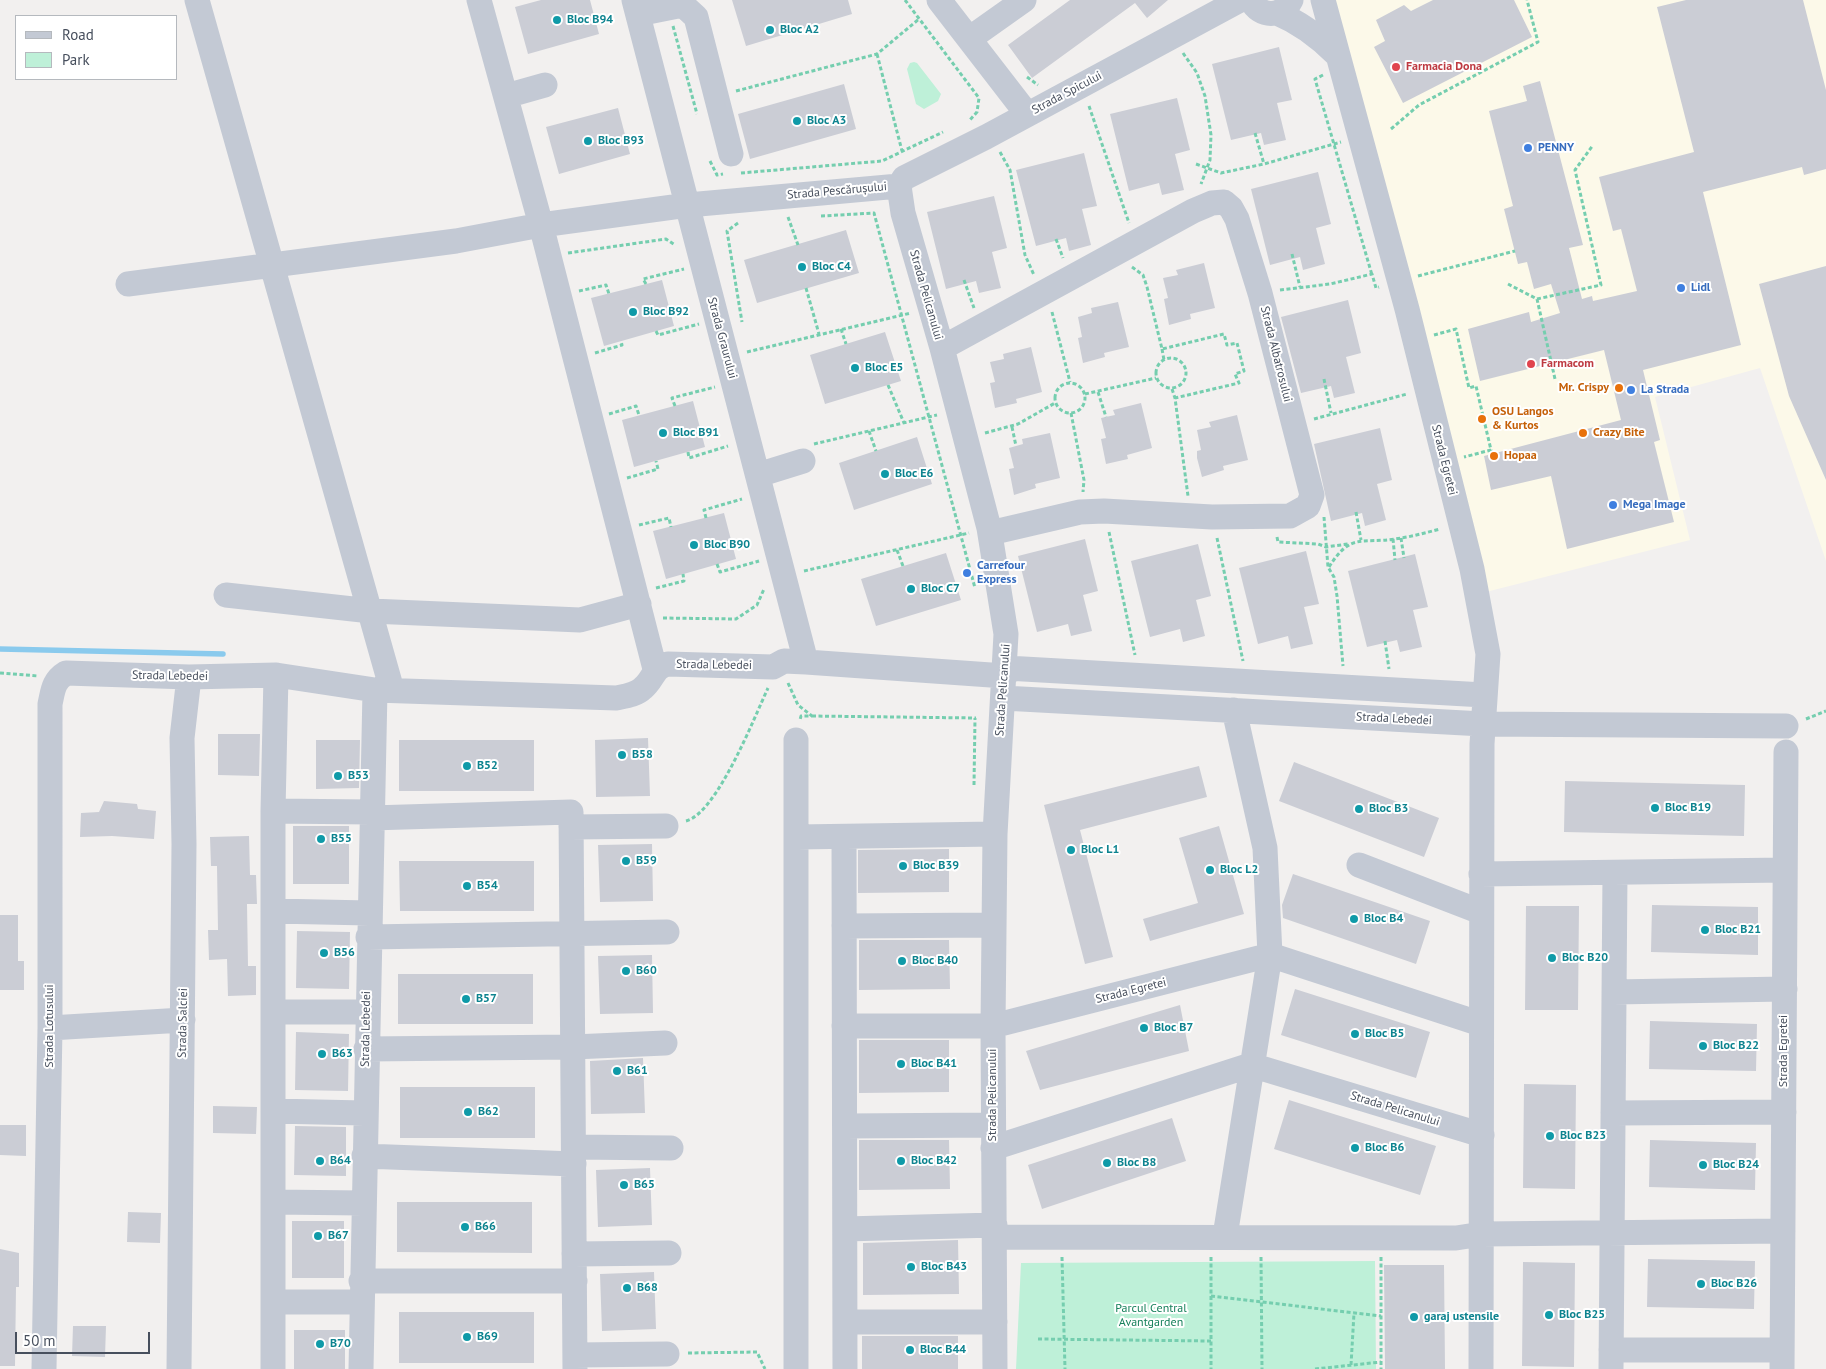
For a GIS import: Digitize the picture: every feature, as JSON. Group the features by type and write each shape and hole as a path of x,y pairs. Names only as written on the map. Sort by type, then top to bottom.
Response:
{"street":[{"path":"197,0 371,611 383,690"},
{"path":"479,0 549,255 655,669"},
{"name":"Strada Spicului","path":"939,0 994,74 1027,114 1171,38 1259,5"},
{"path":"969,39 1024,0"},
{"name":"Strada Egretei","path":"1304,0 1324,9 1332,65"},
{"name":"Strada Graurului","path":"726,165 716,96 696,17 683,5 668,8 636,7 760,485 790,572 806,662"},
{"name":"Strada Egretei","path":"1259,5 1297,22 1314,34 1332,65 1361,136 1400,281 1484,624 1488,654 1483,724 1481,874 1481,1369"},
{"path":"506,96 545,85"},
{"name":"Strada Pescărușului","path":"128,284 456,241 541,225 688,205 898,186 904,178 1027,114"},
{"name":"Strada Pelicanului","path":"898,186 903,213 942,348 989,530 1004,609 1004,690 995,834 993,1026 995,1369"},
{"name":"Strada Albatrosului","path":"942,348 1193,211 1212,203 1224,202 1231,208 1237,219 1260,293 1312,495 1308,506 1296,515 1274,517 1201,516 1092,512 989,530"},
{"path":"760,485 805,453"},
{"path":"226,595 371,611 580,620 639,605"},
{"name":"Strada Lebedei","path":"54,683 66,673 189,677 276,675 383,690 616,698 630,696 642,689 655,669 668,664 774,671 784,662 806,662 1004,690 1234,710 1483,724 1786,726"},
{"path":"273,1369 273,811 276,675"},
{"name":"Strada Lebedei","path":"1004,690 1139,675 1484,695"},
{"name":"Strada Salciei","path":"179,1369 184,1020 182,738 189,677"},
{"name":"Strada Lotusului","path":"44,1369 50,1028 50,704 54,683"},
{"name":"Strada Lebedei","path":"361,1369 364,1113 371,815 383,690"},
{"path":"1225,1236 1270,955 1265,848 1234,710"},
{"path":"796,740 796,1369"},
{"name":"Strada Egretei","path":"1782,1359 1786,752"},
{"path":"273,811 371,815 571,812 575,1362 625,1362 667,1354"},
{"path":"572,827 666,826"},
{"path":"797,837 995,834"},
{"path":"844,837 845,1369"},
{"path":"1359,865 1481,912"},
{"path":"1481,874 1785,870"},
{"path":"1615,873 1611,1360 1782,1359"},
{"path":"273,911 368,925 572,934 667,932"},
{"path":"844,926 994,925"},
{"path":"1270,955 1481,1024"},
{"name":"Strada Egretei","path":"844,1026 993,1026 1270,955"},
{"path":"1614,992 1785,989"},
{"path":"273,1012 366,1012"},
{"path":"50,1028 184,1020"},
{"path":"366,1049 666,1043"},
{"name":"Strada Pelicanului","path":"993,1136 1251,1065 1482,1135"},
{"path":"273,1111 364,1113"},
{"path":"1613,1112 1784,1112"},
{"path":"845,1126 993,1136"},
{"path":"364,1156 574,1156 671,1148"},
{"path":"273,1202 363,1204"},
{"path":"845,1229 995,1231 1061,1237 1261,1236 1456,1238 1482,1234 1783,1231"},
{"path":"574,1254 669,1253"},
{"path":"273,1302 361,1292 575,1281"},
{"path":"845,1322 995,1322"}],"path":[{"path":"1391,129 1419,104 1538,42 1527,0"},
{"path":"668,8 699,121"},
{"path":"716,96 877,54 919,19"},
{"path":"1171,38 1197,73 1205,96 1211,135 1208,169 1193,211"},
{"path":"877,54 902,152"},
{"path":"1332,65 1315,79 1376,288 1515,251"},
{"path":"965,81 1015,69 1039,86 1048,83"},
{"path":"1082,85 1125,248 1143,275 1164,360"},
{"path":"960,124 969,120"},
{"path":"726,165 882,161 952,128"},
{"path":"1255,133 1264,164"},
{"path":"1196,164 1222,173 1264,164 1361,136"},
{"path":"1508,284 1537,299 1601,285 1575,170 1593,145"},
{"path":"817,217 874,213 977,592"},
{"path":"780,219 798,218"},
{"path":"742,324 727,231 737,223 746,222"},
{"path":"549,255 666,239 680,248"},
{"path":"1292,254 1300,287"},
{"path":"646,284 643,280 688,268 685,262"},
{"path":"1260,293 1330,284 1372,274"},
{"path":"964,280 981,327"},
{"path":"559,296 606,285 609,294"},
{"path":"806,288 820,334"},
{"path":"1042,293 1055,318 1070,382"},
{"path":"1537,299 1555,379"},
{"path":"746,352 931,309"},
{"path":"656,331 658,335 702,323 704,332"},
{"path":"841,329 846,344"},
{"path":"1427,337 1456,329 1469,388 1476,386 1491,450 1461,458"},
{"path":"1162,349 1224,334 1227,345 1237,343 1244,371 1235,374 1239,383 1175,398"},
{"path":"575,358 622,344 621,341"},
{"path":"745,343 749,362"},
{"path":"1168,358 1178,359 1185,367 1186,377 1184,382 1172,389 1162,386 1156,378 1157,367 1164,360 1168,358"},
{"path":"1084,394 1156,378"},
{"path":"1324,379 1332,413"},
{"path":"675,406 672,398 734,382"},
{"path":"1070,382 1080,386 1084,394 1083,404 1076,412 1062,411 1055,403 1057,389 1061,385 1070,382"},
{"path":"888,385 904,423"},
{"path":"1172,389 1201,516 1228,578 1247,682"},
{"path":"1294,425 1332,413 1426,390"},
{"path":"1098,392 1106,417"},
{"path":"805,453 869,431 929,417 961,421 977,434 1012,427 1055,403"},
{"path":"591,420 636,406 639,415"},
{"path":"1071,413 1092,512 1139,675"},
{"path":"1012,427 1016,446"},
{"path":"869,431 876,451"},
{"path":"688,452 689,458 749,441"},
{"path":"608,484 658,469 656,461"},
{"path":"706,518 704,510 760,485"},
{"path":"1324,512 1328,567 1334,577 1338,596 1344,687"},
{"path":"1356,512 1361,540"},
{"path":"1274,517 1278,542 1318,544 1326,547 1349,544 1361,540 1393,540 1461,525"},
{"path":"619,529 669,518 671,527"},
{"path":"717,564 720,572 790,572 897,550 961,534 989,530"},
{"path":"1401,538 1404,558"},
{"path":"1393,540 1395,560"},
{"path":"1328,567 1335,557 1349,544"},
{"path":"897,550 902,566"},
{"path":"639,605 736,619 758,604 790,572"},
{"path":"639,605 684,580 683,574"},
{"path":"1386,641 1391,690"},
{"path":"666,826 690,820 699,814 730,771 774,671 787,680 798,705 812,716"},
{"path":"0,673 36,675 54,683"},
{"path":"796,740 801,716 1004,690"},
{"path":"1261,1236 1262,1369"},
{"path":"1061,1237 1065,1369"},
{"path":"1381,1237 1381,1369"},
{"path":"1211,1296 1381,1316"},
{"path":"1351,1365 1354,1313"},
{"path":"1038,1339 1211,1341"},
{"path":"667,1354 757,1352 765,1369"},
{"path":"1315,1369 1381,1362"}],"shaded area":[{"path":"1321,0 1826,0 1826,561 1760,368 1655,397 1690,540 1482,593"}],"green space":[{"path":"910,63 917,63 941,94 938,101 924,109 916,104 907,69"},
{"name":"Parcul Central Avantgarden","path":"1375,1261 1376,1369 1016,1369 1021,1263"}],"building":[{"name":"Bloc B94","path":"541,0 590,0 599,34 528,54 515,7"},
{"name":"Bloc A2","path":"732,0 848,0 852,14 746,46"},
{"path":"1070,0 1168,0 1147,18 1135,3 1032,78 1008,45"},
{"path":"1433,0 1514,0 1532,37 1403,103 1374,47 1385,41 1376,20 1404,5 1411,11"},
{"path":"1686,0 1803,0 1826,90 1826,169 1804,175 1802,167 1703,192 1741,345 1643,370 1660,440 1654,442 1674,522 1567,549 1551,476 1491,490 1484,456 1621,420 1604,350 1480,381 1468,329 1529,312 1531,322 1560,313 1551,284 1534,289 1527,262 1518,264 1504,209 1513,206 1489,111 1527,101 1523,86 1540,81 1583,245 1569,248 1582,299 1592,296 1593,301 1637,291 1621,229 1613,231 1599,177 1694,152 1657,7"},
{"path":"1279,47 1292,100 1277,103 1286,140 1264,145 1261,133 1231,140 1212,64"},
{"name":"Bloc A3","path":"844,84 856,129 750,159 738,114"},
{"path":"1177,98 1190,150 1175,154 1184,190 1162,195 1159,183 1129,191 1110,114"},
{"name":"Bloc B93","path":"618,108 630,154 559,174 546,127"},
{"path":"1084,153 1097,206 1082,209 1091,245 1069,251 1066,238 1036,246 1016,170"},
{"path":"1318,172 1331,224 1316,228 1325,264 1303,270 1300,257 1270,265 1251,189"},
{"path":"994,196 1007,248 992,252 1001,288 979,293 976,281 946,289 927,212"},
{"name":"Bloc C4","path":"846,230 859,273 757,303 744,260"},
{"path":"1204,263 1215,308 1190,314 1191,319 1169,325 1164,299 1168,298 1163,278 1178,275 1176,270"},
{"path":"1826,266 1826,480 1789,396 1759,284"},
{"name":"Bloc B92","path":"662,280 674,326 604,346 591,298"},
{"path":"1348,300 1361,353 1346,357 1355,393 1334,398 1331,386 1301,393 1281,317"},
{"path":"1118,302 1129,347 1104,353 1105,357 1083,363 1078,338 1082,337 1078,317 1092,313 1091,308"},
{"name":"Bloc E5","path":"885,332 901,381 825,404 810,355"},
{"path":"1031,347 1042,392 1016,399 1017,403 995,408 990,383 995,382 990,362 1004,359 1003,354"},
{"name":"Bloc B91","path":"693,401 705,447 634,467 622,420"},
{"path":"1141,403 1152,448 1127,455 1128,459 1106,464 1101,439 1106,438 1101,418 1115,415 1113,410"},
{"path":"1237,415 1248,460 1223,466 1224,470 1202,477 1197,458 1197,451 1201,450 1197,430 1211,427 1209,422"},
{"path":"1380,428 1392,480 1377,484 1386,520 1365,526 1362,513 1331,521 1314,444"},
{"path":"1050,433 1060,478 1035,484 1036,488 1014,495 1009,469 1014,468 1009,448 1023,444 1022,439"},
{"name":"Bloc E6","path":"917,437 932,484 854,510 839,463"},
{"name":"Bloc B90","path":"724,513 736,559 666,579 653,531"},
{"path":"1085,539 1098,591 1083,595 1092,631 1071,636 1068,624 1037,632 1018,556"},
{"path":"1198,544 1211,596 1196,600 1205,636 1183,642 1180,629 1150,637 1131,561"},
{"path":"1306,551 1319,604 1304,607 1313,644 1291,649 1288,636 1258,644 1239,568"},
{"name":"Bloc C7","path":"946,553 961,600 876,626 861,579"},
{"path":"1415,554 1428,607 1413,610 1422,647 1400,652 1397,640 1367,647 1348,571"},
{"path":"218,734 260,734 259,776 218,775"},
{"name":"B58","path":"648,738 650,796 596,797 595,740"},
{"name":"B53","path":"316,740 360,740 359,788 316,789"},
{"name":"B52","path":"399,740 534,740 534,791 399,791"},
{"name":"Bloc B3","path":"1294,762 1439,818 1424,857 1279,801"},
{"name":"Bloc L1","path":"1199,766 1207,797 1080,830 1113,957 1085,964 1044,805"},
{"name":"Bloc B19","path":"1565,781 1745,785 1744,836 1564,832"},
{"path":"104,801 137,804 138,809 156,811 154,839 112,836 80,837 81,813 99,812"},
{"name":"B55","path":"293,826 349,826 349,884 293,884"},
{"name":"Bloc L2","path":"1219,826 1244,914 1150,941 1143,919 1198,903 1179,838"},
{"path":"249,836 250,875 256,875 257,904 247,904 248,966 256,966 256,995 228,996 227,959 209,960 208,930 218,930 217,866 211,866 210,837"},
{"name":"B59","path":"652,844 653,901 600,902 598,845"},
{"name":"Bloc B39","path":"949,849 949,892 858,893 858,850"},
{"name":"B54","path":"399,861 534,861 534,911 400,911"},
{"name":"Bloc B4","path":"1293,874 1430,921 1416,964 1283,918 1282,905"},
{"name":"Bloc B21","path":"1652,905 1758,907 1758,955 1651,952"},
{"name":"Bloc B20","path":"1526,906 1579,906 1578,1010 1525,1010"},
{"path":"0,915 18,915 18,961 24,961 24,990 0,990"},
{"name":"B56","path":"297,931 350,932 349,989 296,988"},
{"name":"Bloc B40","path":"859,940 949,940 950,989 859,990"},
{"name":"B60","path":"652,955 653,1013 600,1014 598,956"},
{"name":"B57","path":"398,974 533,974 533,1024 398,1024"},
{"name":"Bloc B5","path":"1295,989 1430,1032 1416,1078 1281,1035"},
{"name":"Bloc B7","path":"1180,1005 1189,1051 1040,1090 1026,1051"},
{"name":"Bloc B22","path":"1650,1021 1757,1024 1756,1071 1649,1069"},
{"name":"B63","path":"296,1032 349,1034 348,1091 295,1090"},
{"name":"Bloc B41","path":"859,1040 949,1040 949,1092 859,1093"},
{"name":"B61","path":"643,1058 645,1113 591,1114 590,1061"},
{"name":"Bloc B23","path":"1524,1084 1576,1085 1575,1189 1523,1188"},
{"name":"B62","path":"400,1087 535,1087 535,1138 400,1138"},
{"name":"Bloc B6","path":"1289,1100 1436,1146 1420,1195 1274,1149"},
{"path":"213,1106 257,1107 256,1134 213,1133"},
{"name":"Bloc B8","path":"1172,1118 1186,1161 1042,1209 1028,1165"},
{"path":"0,1125 26,1125 26,1156 0,1155"},
{"name":"B64","path":"295,1126 346,1127 346,1176 294,1175"},
{"name":"Bloc B42","path":"859,1140 949,1140 950,1189 859,1190"},
{"name":"Bloc B24","path":"1650,1140 1756,1143 1755,1190 1649,1187"},
{"name":"B65","path":"650,1168 652,1225 598,1227 596,1170"},
{"name":"B66","path":"397,1202 532,1202 532,1253 397,1252"},
{"path":"128,1212 161,1213 160,1243 127,1242"},
{"name":"B67","path":"292,1221 344,1221 344,1278 292,1278"},
{"name":"Bloc B43","path":"958,1240 959,1294 863,1295 863,1243"},
{"path":"0,1249 19,1253 19,1287 16,1287 15,1366 0,1366"},
{"name":"Bloc B26","path":"1648,1259 1755,1261 1754,1309 1647,1307"},
{"name":"Bloc B25","path":"1523,1262 1575,1263 1574,1367 1522,1366"},
{"name":"garaj ustensile","path":"1384,1265 1444,1265 1445,1369 1385,1369"},
{"name":"B68","path":"654,1272 656,1329 602,1331 600,1274"},
{"name":"B69","path":"399,1312 534,1312 534,1363 399,1363"},
{"path":"73,1326 106,1326 105,1357 72,1356"},
{"name":"B70","path":"294,1330 345,1330 345,1369 294,1369"},
{"name":"Bloc B44","path":"862,1336 958,1336 958,1369 862,1369"}],"waterway":[{"path":"0,649 223,654"}],"place":[{"name":"Bloc B94","path":"557,20"},
{"name":"Bloc A2","path":"770,30"},
{"name":"Farmacia Dona","path":"1396,67"},
{"name":"Bloc A3","path":"797,121"},
{"name":"Bloc B93","path":"588,141"},
{"name":"PENNY","path":"1528,148"},
{"name":"Bloc C4","path":"802,267"},
{"name":"Lidl","path":"1681,288"},
{"name":"Bloc B92","path":"633,312"},
{"name":"Farmacom","path":"1531,364"},
{"name":"Bloc E5","path":"855,368"},
{"name":"Mr. Crispy","path":"1619,388"},
{"name":"La Strada","path":"1631,390"},
{"name":"OSU Langos & Kurtos","path":"1482,419"},
{"name":"Bloc B91","path":"663,433"},
{"name":"Crazy Bite","path":"1583,433"},
{"name":"Hopaa","path":"1494,456"},
{"name":"Bloc E6","path":"885,474"},
{"name":"Mega Image","path":"1613,505"},
{"name":"Bloc B90","path":"694,545"},
{"name":"Carrefour Express","path":"967,573"},
{"name":"Bloc C7","path":"911,589"},
{"name":"B58","path":"622,755"},
{"name":"B52","path":"467,766"},
{"name":"B53","path":"338,776"},
{"name":"Bloc B19","path":"1655,808"},
{"name":"Bloc B3","path":"1359,809"},
{"name":"B55","path":"321,839"},
{"name":"Bloc L1","path":"1071,850"},
{"name":"B59","path":"626,861"},
{"name":"Bloc B39","path":"903,866"},
{"name":"Bloc L2","path":"1210,870"},
{"name":"B54","path":"467,886"},
{"name":"Bloc B4","path":"1354,919"},
{"name":"Bloc B21","path":"1705,930"},
{"name":"B56","path":"324,953"},
{"name":"Bloc B20","path":"1552,958"},
{"name":"Bloc B40","path":"902,961"},
{"name":"B60","path":"626,971"},
{"name":"B57","path":"466,999"},
{"name":"Bloc B7","path":"1144,1028"},
{"name":"Bloc B5","path":"1355,1034"},
{"name":"Bloc B22","path":"1703,1046"},
{"name":"B63","path":"322,1054"},
{"name":"Bloc B41","path":"901,1064"},
{"name":"B61","path":"617,1071"},
{"name":"B62","path":"468,1112"},
{"name":"Bloc B23","path":"1550,1136"},
{"name":"Bloc B6","path":"1355,1148"},
{"name":"B64","path":"320,1161"},
{"name":"Bloc B42","path":"901,1161"},
{"name":"Bloc B8","path":"1107,1163"},
{"name":"Bloc B24","path":"1703,1165"},
{"name":"B65","path":"624,1185"},
{"name":"B66","path":"465,1227"},
{"name":"B67","path":"318,1236"},
{"name":"Bloc B43","path":"911,1267"},
{"name":"Bloc B26","path":"1701,1284"},
{"name":"B68","path":"627,1288"},
{"name":"Bloc B25","path":"1549,1315"},
{"name":"garaj ustensile","path":"1414,1317"},
{"name":"B69","path":"467,1337"},
{"name":"B70","path":"320,1344"},
{"name":"Bloc B44","path":"910,1350"}]}
